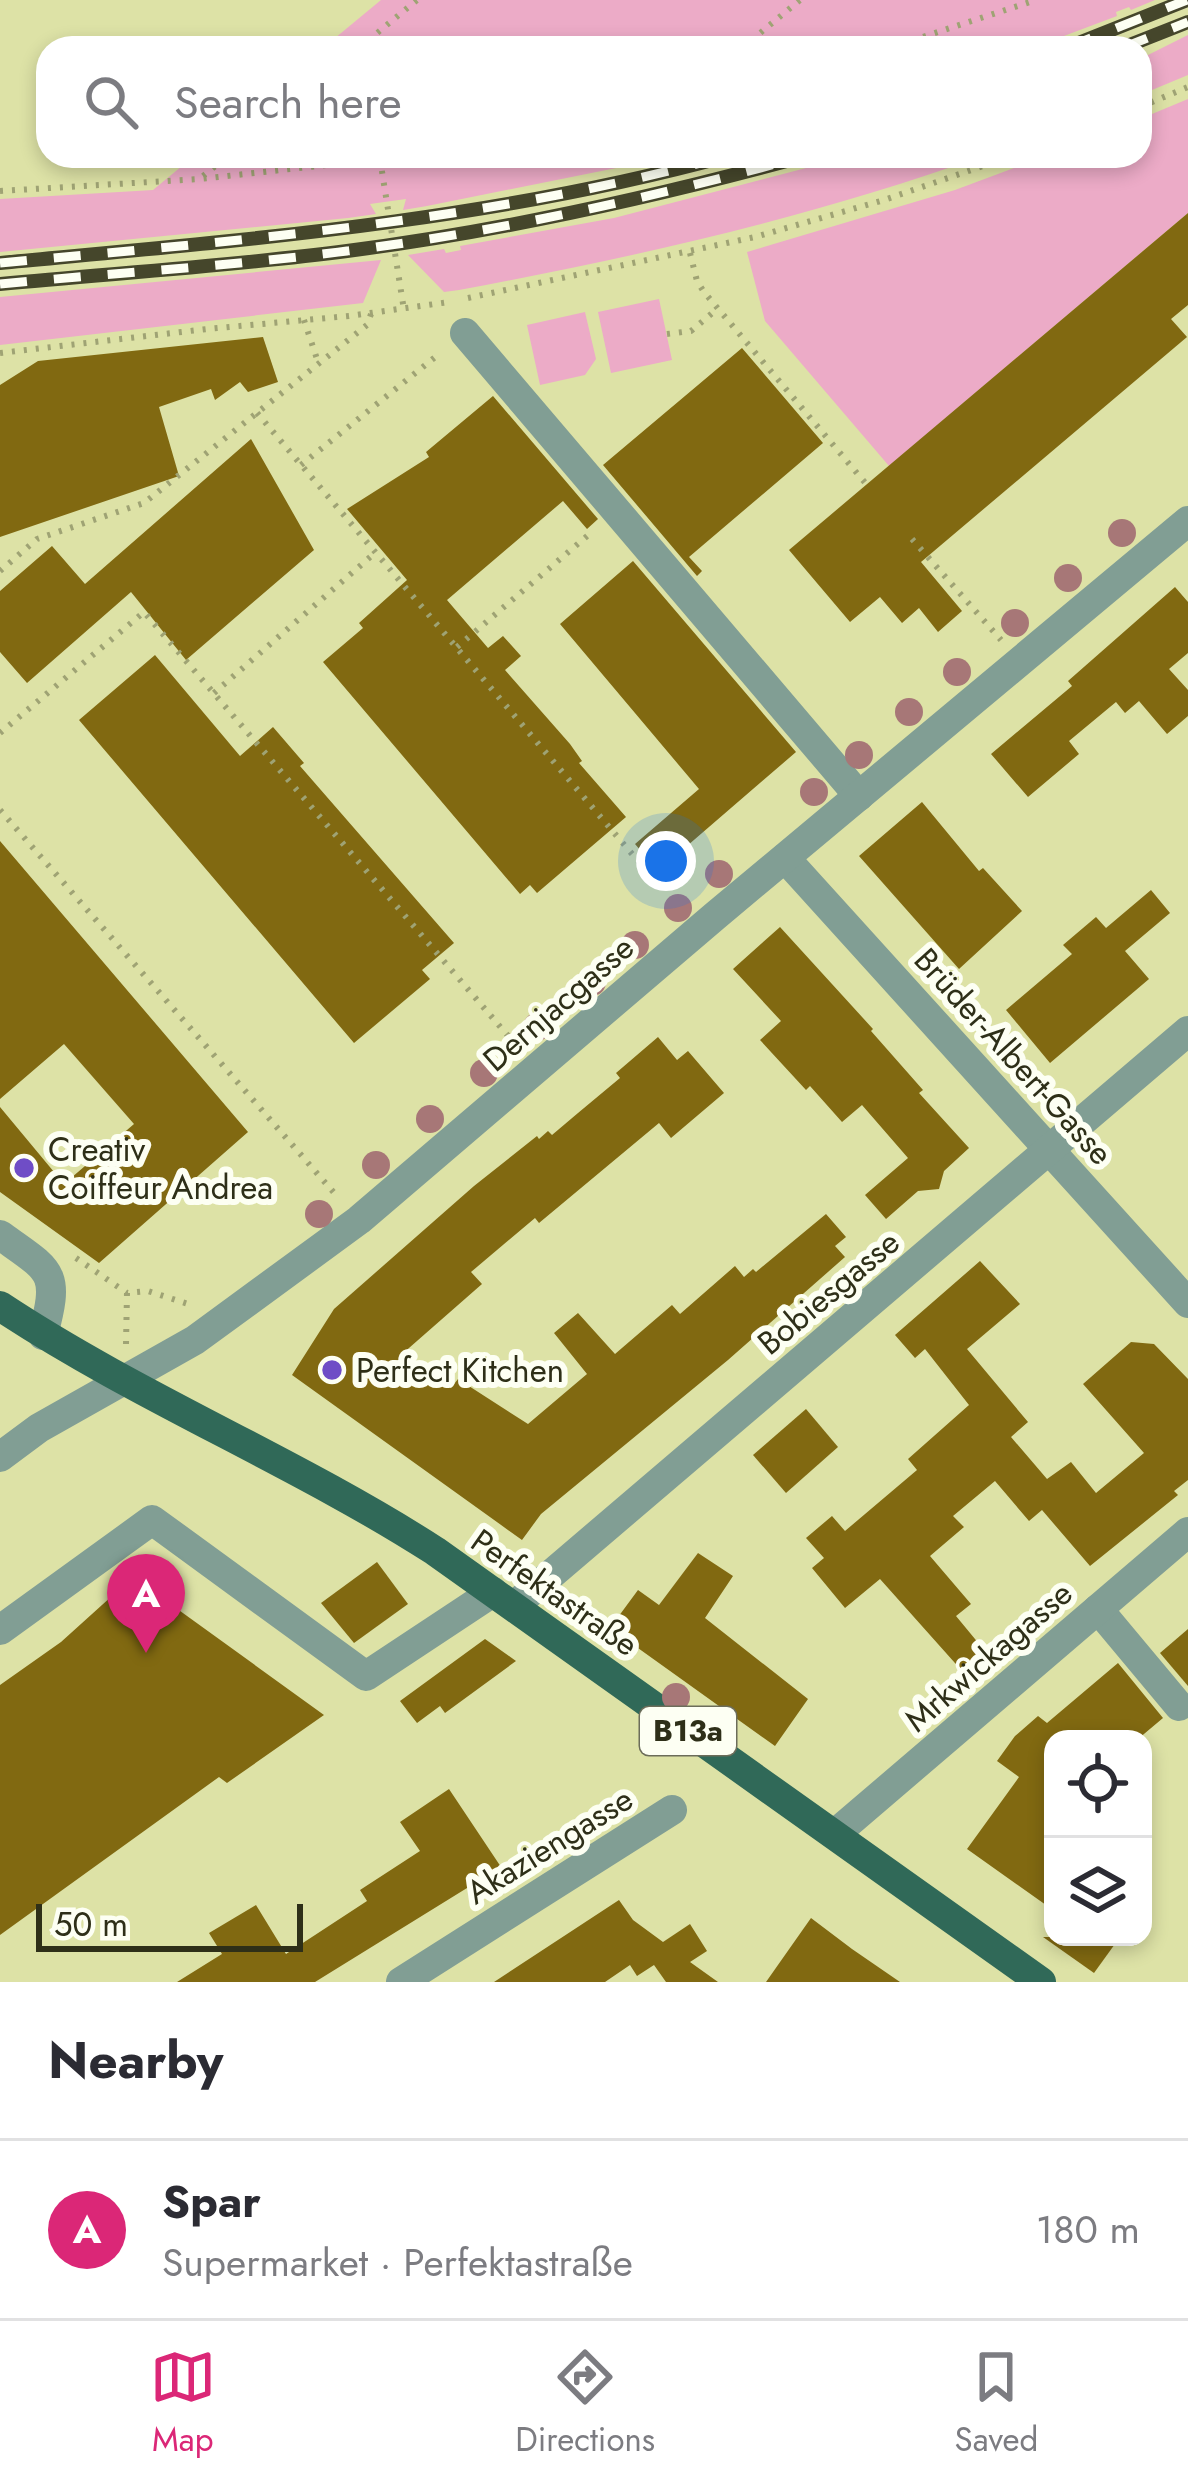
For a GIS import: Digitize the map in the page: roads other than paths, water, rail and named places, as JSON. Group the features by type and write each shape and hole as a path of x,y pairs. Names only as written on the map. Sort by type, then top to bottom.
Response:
{"main road":[{"name":"Perfektastraße","path":"0,1306 125,1381 365,1508 503,1599 1041,1982"}],"street":[{"path":"465,333 859,796"},
{"name":"Dernjacgasse","path":"0,1457 39,1428 219,1323 358,1220 1188,521"},
{"name":"Brüder-Albert-Gasse","path":"785,858 1188,1304"},
{"name":"Bobiesgasse","path":"0,1630 152,1520 366,1676 503,1599 1050,1151 1188,1031"},
{"path":"0,1235 33,1258 52,1281 55,1292 43,1335"},
{"name":"Mrkwickagasse","path":"835,1834 1188,1532"},
{"path":"1098,1609 1179,1706"},
{"name":"Akaziengasse","path":"401,1982 672,1810"}],"railway":[{"path":"1096,36 1187,0"},
{"path":"1152,36 1188,22"},
{"path":"0,263 366,225 547,197 678,168"},
{"path":"0,284 405,243 578,211 758,168"}],"place":[{"name":"Creativ Coiffeur Andrea","path":"24,1168"},
{"name":"Perfect Kitchen","path":"332,1370"},
{"name":"Spar","path":"146,1653"}]}
